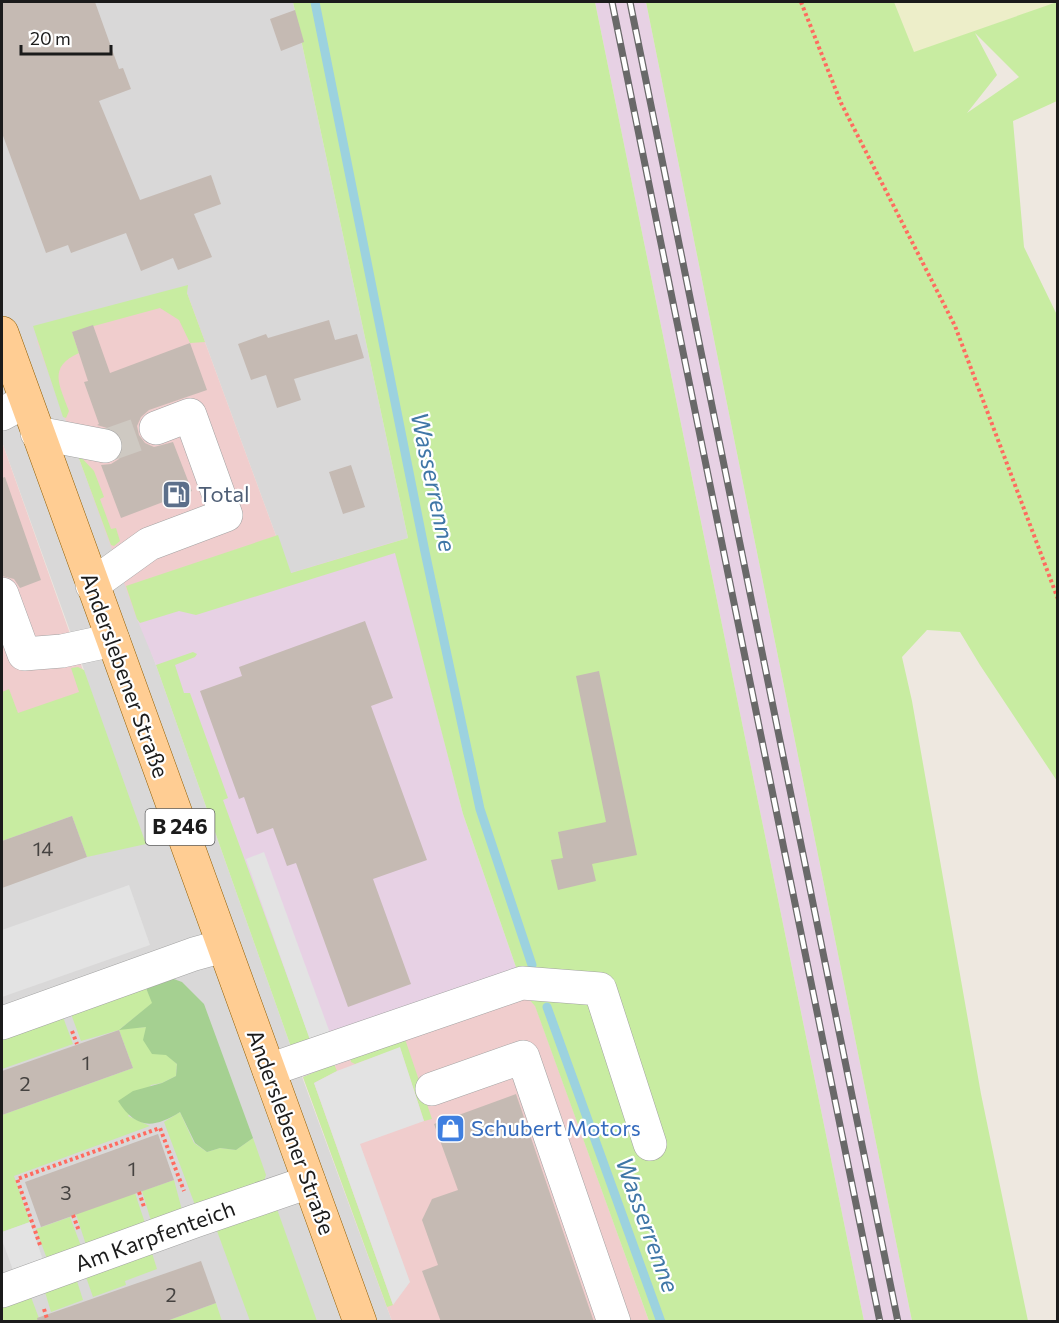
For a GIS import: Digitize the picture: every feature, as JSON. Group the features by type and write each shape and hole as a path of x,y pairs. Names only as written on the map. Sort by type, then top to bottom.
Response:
{"main road":[{"name":"Anderslebener Straße","path":"5,352 14,407 37,433 360,1322"}],"street":[{"path":"92,585 149,544 226,515 190,415 156,428"},
{"path":"37,433 105,446"},
{"path":"2,594 13,657 62,651 113,640"},
{"path":"2,1023 194,954 223,946"},
{"path":"269,1070 522,983 600,989 650,1144"},
{"path":"432,1089 523,1058 614,1322"},
{"name":"Am Karpfenteich","path":"2,1291 309,1182"}],"path":[{"path":"801,2 841,103 955,326 1058,599"},
{"path":"50,1274 17,1179 160,1128 195,1221"}],"shaded area":[{"path":"2,2 293,2 408,538 290,574 187,293 77,453 156,665 291,1047 392,1321 2,1321 2,827 84,670 2,442"},
{"path":"595,2 646,2 912,1321 864,1321"},
{"name":"Total","path":"187,293 290,574 137,619 37,341"},
{"path":"2,442 123,783 2,827"},
{"path":"393,542 463,814 526,996 303,1077 156,665 137,619"},
{"path":"264,852 330,1033 310,1040 246,859"},
{"path":"129,885 150,945 2,997 2,930"},
{"name":"Schubert Motors","path":"526,996 535,1005 649,1321 392,1321 303,1077"},
{"path":"400,1047 424,1121 360,1144 410,1282 393,1305 314,1083 337,1071"},
{"path":"30,1222 43,1260 13,1270 2,1240 2,1232"}],"green space":[{"path":"293,2 595,2 864,1321 649,1321 535,1006 526,996 463,814 395,553 196,615 179,611 140,623 137,619 126,586 278,535 291,573 408,538"},
{"path":"646,2 894,2 914,52 1057,2 1057,101 1013,121 1024,247 1057,315 1057,781 960,632 927,630 902,657 912,701 981,1094 1028,1321 912,1321","holes":["975,33 1019,77 967,113 997,75"]},
{"path":"894,2 1058,2 913,53"},
{"path":"188,285 187,293 205,342 190,343 179,320 160,308 72,332 79,353 69,358 59,371 60,385 69,411 66,418 63,417 33,326"},
{"path":"77,453 94,471 104,497 100,499 111,529 116,528 120,541 114,546 111,545"},
{"path":"193,652 197,654 195,657 175,665 184,693 190,693 228,798 223,800 310,1039 291,1047 156,665"},
{"path":"78,667 84,670 146,844 87,857 72,816 2,841 2,692 9,689 18,713 79,692 71,668"},
{"path":"171,978 182,982 204,1004 253,1138 236,1150 220,1148 207,1152 195,1143 180,1112 161,1121 146,1123 131,1117 118,1101 133,1091 162,1083 176,1076 177,1064 166,1055 152,1054 143,1040 146,1027 119,1030 152,1003 146,988"},
{"path":"146,988 153,1003 120,1029 146,1027 166,1054 177,1064 176,1076 162,1083 151,1085 128,1116 150,1126 14,1176 30,1222 2,1232 2,1115 133,1068 119,1030 81,1041 71,1014"},
{"path":"63,1017 73,1044 2,1069 2,1040"},
{"path":"405,1039 432,1119 424,1121 400,1048 355,1064 351,1062 350,1058"},
{"path":"334,1064 337,1071 314,1083 393,1305 387,1307 303,1077"},
{"path":"180,1112 194,1143 207,1152 220,1148 236,1150 253,1138 266,1175 264,1181 195,1205 164,1122"},
{"path":"174,1180 182,1210 151,1221 142,1191"},
{"path":"135,1193 145,1223 86,1245 76,1214"},
{"path":"277,1209 317,1321 250,1321 217,1231"},
{"path":"70,1217 81,1246 47,1259 36,1229"},
{"path":"152,1253 157,1269 125,1281 126,1285 93,1297 86,1277"},
{"path":"77,1281 83,1300 51,1312 45,1292"},
{"path":"31,1297 40,1321 2,1321 2,1307"},
{"path":"216,1303 222,1321 164,1322"}],"building":[{"path":"2,2 95,2 119,69 123,68 131,89 99,101 140,200 211,175 221,204 194,214 212,257 178,270 173,258 141,271 126,233 71,253 68,245 46,253 2,133"},
{"path":"295,10 304,42 281,51 270,19"},
{"path":"329,320 335,340 357,334 364,358 294,379 301,400 277,408 266,375 251,380 238,344 266,334 268,338"},
{"path":"93,325 110,373 190,343 207,390 149,410 141,417 137,426 139,435 145,443 154,447 173,442 192,491 121,518 101,465 111,464 119,459 123,450 123,440 117,431 97,425 99,424 84,382 88,381 72,332"},
{"path":"351,465 365,507 343,514 329,472"},
{"path":"5,477 41,580 20,588 14,579 2,576 2,478"},
{"path":"365,621 393,698 371,706 427,860 373,879 411,984 348,1007 296,863 287,866 273,828 257,834 244,797 239,799 200,691 242,676 239,667"},
{"path":"599,671 637,855 592,864 596,881 558,890 551,860 563,858 558,832 606,822 576,676"},
{"path":"72,816 87,857 2,888 2,841"},
{"path":"119,1030 133,1068 2,1115 2,1071"},
{"path":"516,1094 594,1322 441,1322 422,1271 438,1265 422,1220 432,1199 458,1190 434,1124"},
{"path":"158,1134 174,1180 41,1227 25,1182"},
{"path":"201,1261 216,1303 164,1322 38,1322 37,1318"}],"waterway":[{"name":"Wasserrenne","path":"315,2 425,552 480,809 532,965"},
{"name":"Wasserrenne","path":"547,1007 661,1322"}],"tunnel":[{"path":"105,446 156,428"}],"railway":[{"path":"612,2 880,1322"},
{"path":"630,2 898,1322"}],"place":[{"name":"Total","path":"177,494"},
{"name":"Schubert Motors","path":"450,1128"}]}
